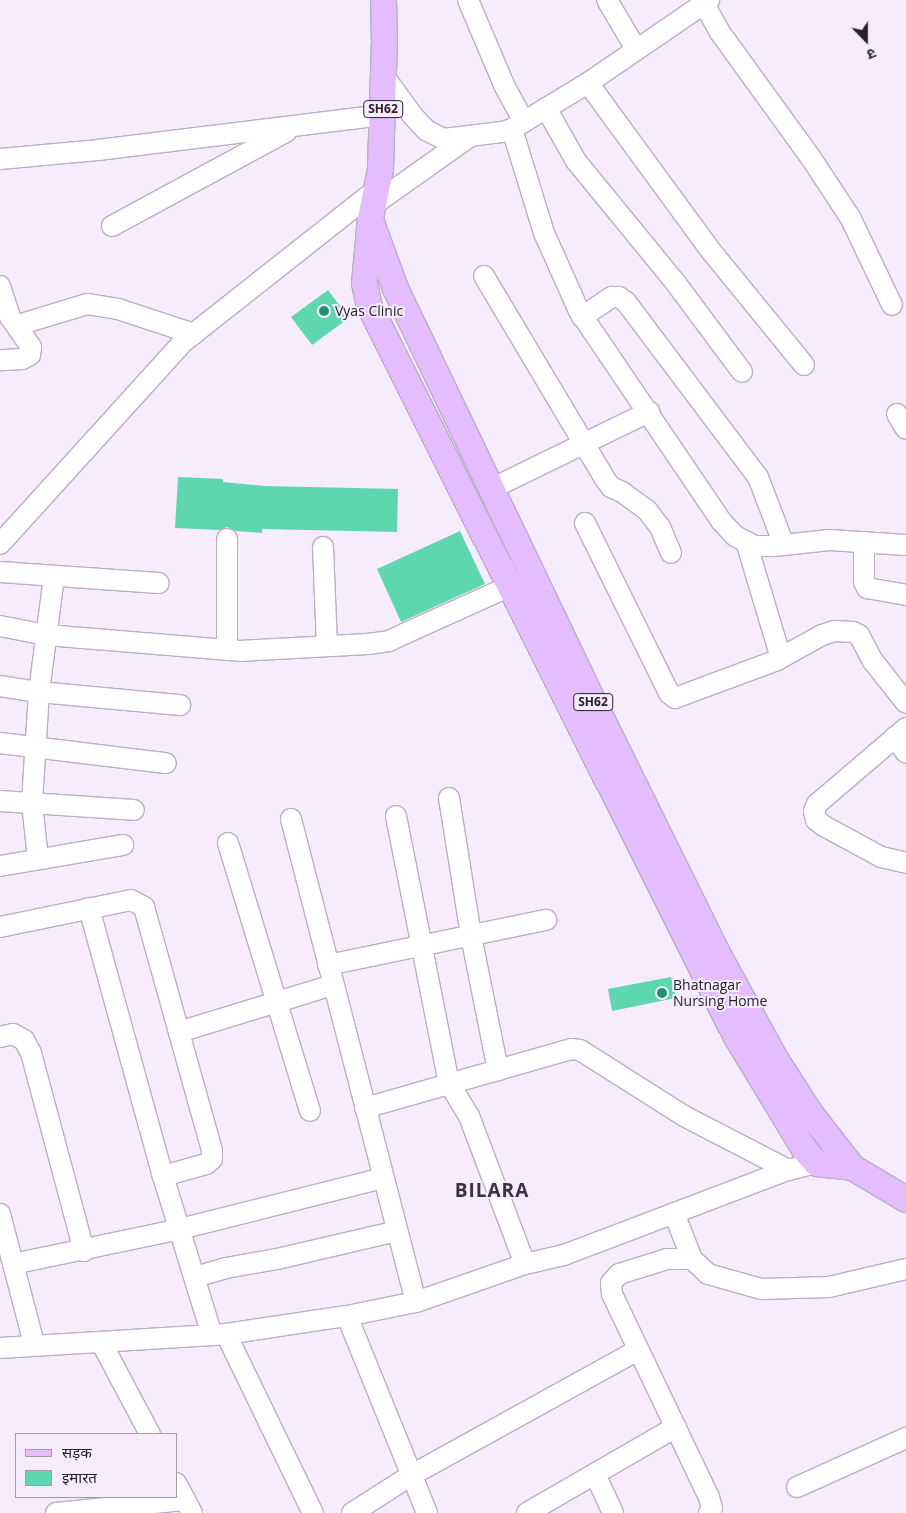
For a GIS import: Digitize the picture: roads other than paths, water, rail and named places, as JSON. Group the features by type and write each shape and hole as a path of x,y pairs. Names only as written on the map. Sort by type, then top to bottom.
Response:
{"main road":[{"name":"SH62","path":"382,0 383,115 373,204 395,288 493,488 603,722 716,950 776,1060 810,1113 852,1167 906,1199"},
{"path":"373,204 364,282 369,306 508,586 735,1035 804,1149 816,1163 852,1167"}],"street":[{"path":"468,0 501,78 518,126 544,233 562,278 582,317 649,412 722,522 735,536 755,546 784,546 830,540 906,545"},
{"path":"607,0 636,49"},
{"path":"384,76 413,116 426,130 444,139 469,137 518,126 588,83 705,1 719,31 811,158 850,219 892,305"},
{"path":"588,83 711,251 804,366"},
{"path":"546,108 576,161 675,282 742,372"},
{"path":"0,159 98,150 383,115"},
{"path":"112,226 297,126"},
{"path":"0,544 175,350 194,334 373,204 469,137"},
{"path":"484,276 612,487 647,510 660,527 671,553"},
{"path":"0,286 10,317 18,325 31,347 30,355 22,359 0,360"},
{"path":"582,317 612,297 619,296 626,302 758,477 784,546"},
{"path":"18,325 87,304 118,309 194,334"},
{"path":"493,488 649,412"},
{"path":"585,523 669,693 675,698 777,660 822,634 834,631 859,634 873,661 906,703"},
{"path":"227,539 227,650"},
{"path":"746,542 779,649 780,655 777,660"},
{"path":"864,542 864,582 866,588 906,595"},
{"path":"323,547 327,645"},
{"path":"0,572 159,583"},
{"path":"38,859 32,803 39,692 54,576"},
{"path":"0,626 46,635 227,650 389,641 508,586"},
{"path":"0,686 39,692 180,705"},
{"path":"902,740 817,804 814,811 816,820 824,826 881,857 906,863"},
{"path":"0,743 166,764"},
{"path":"450,798 471,936 498,1070"},
{"path":"0,801 134,810"},
{"path":"396,816 449,1083 469,1116 525,1264"},
{"path":"291,819 416,1302"},
{"path":"228,843 310,1111"},
{"path":"0,866 123,845"},
{"path":"0,927 131,900 144,907 212,1151 212,1159 206,1164 163,1176"},
{"path":"89,908 163,1176 194,1277 219,1335 313,1513"},
{"path":"328,965 546,920"},
{"path":"179,1032 333,985"},
{"path":"0,1037 12,1034 24,1040 31,1053 84,1251"},
{"path":"365,1108 570,1049 580,1050 684,1116 788,1170"},
{"path":"0,1348 34,1344 219,1335 347,1316 416,1302 525,1264 564,1255 788,1170 816,1163"},
{"path":"13,1264 84,1251 180,1229 383,1178"},
{"path":"674,1213 692,1259 708,1274 760,1289 829,1287 906,1269"},
{"path":"0,1214 34,1344"},
{"path":"194,1277 226,1268 277,1259 397,1232"},
{"path":"692,1259 667,1259 619,1274 612,1283 612,1294 709,1497 712,1508 709,1513"},
{"path":"347,1316 410,1476 427,1513"},
{"path":"101,1342 149,1433"},
{"path":"352,1513 410,1476 638,1350"},
{"path":"527,1513 676,1427"},
{"path":"797,1487 906,1438"},
{"path":"595,1474 613,1513"},
{"path":"60,1513 185,1499"}],"place":[{"name":"Vyas Clinic","path":"324,311"},
{"name":"Bhatnagar Nursing Home","path":"662,993"}],"district":[{"name":"BILARA","path":"492,1191"}]}
